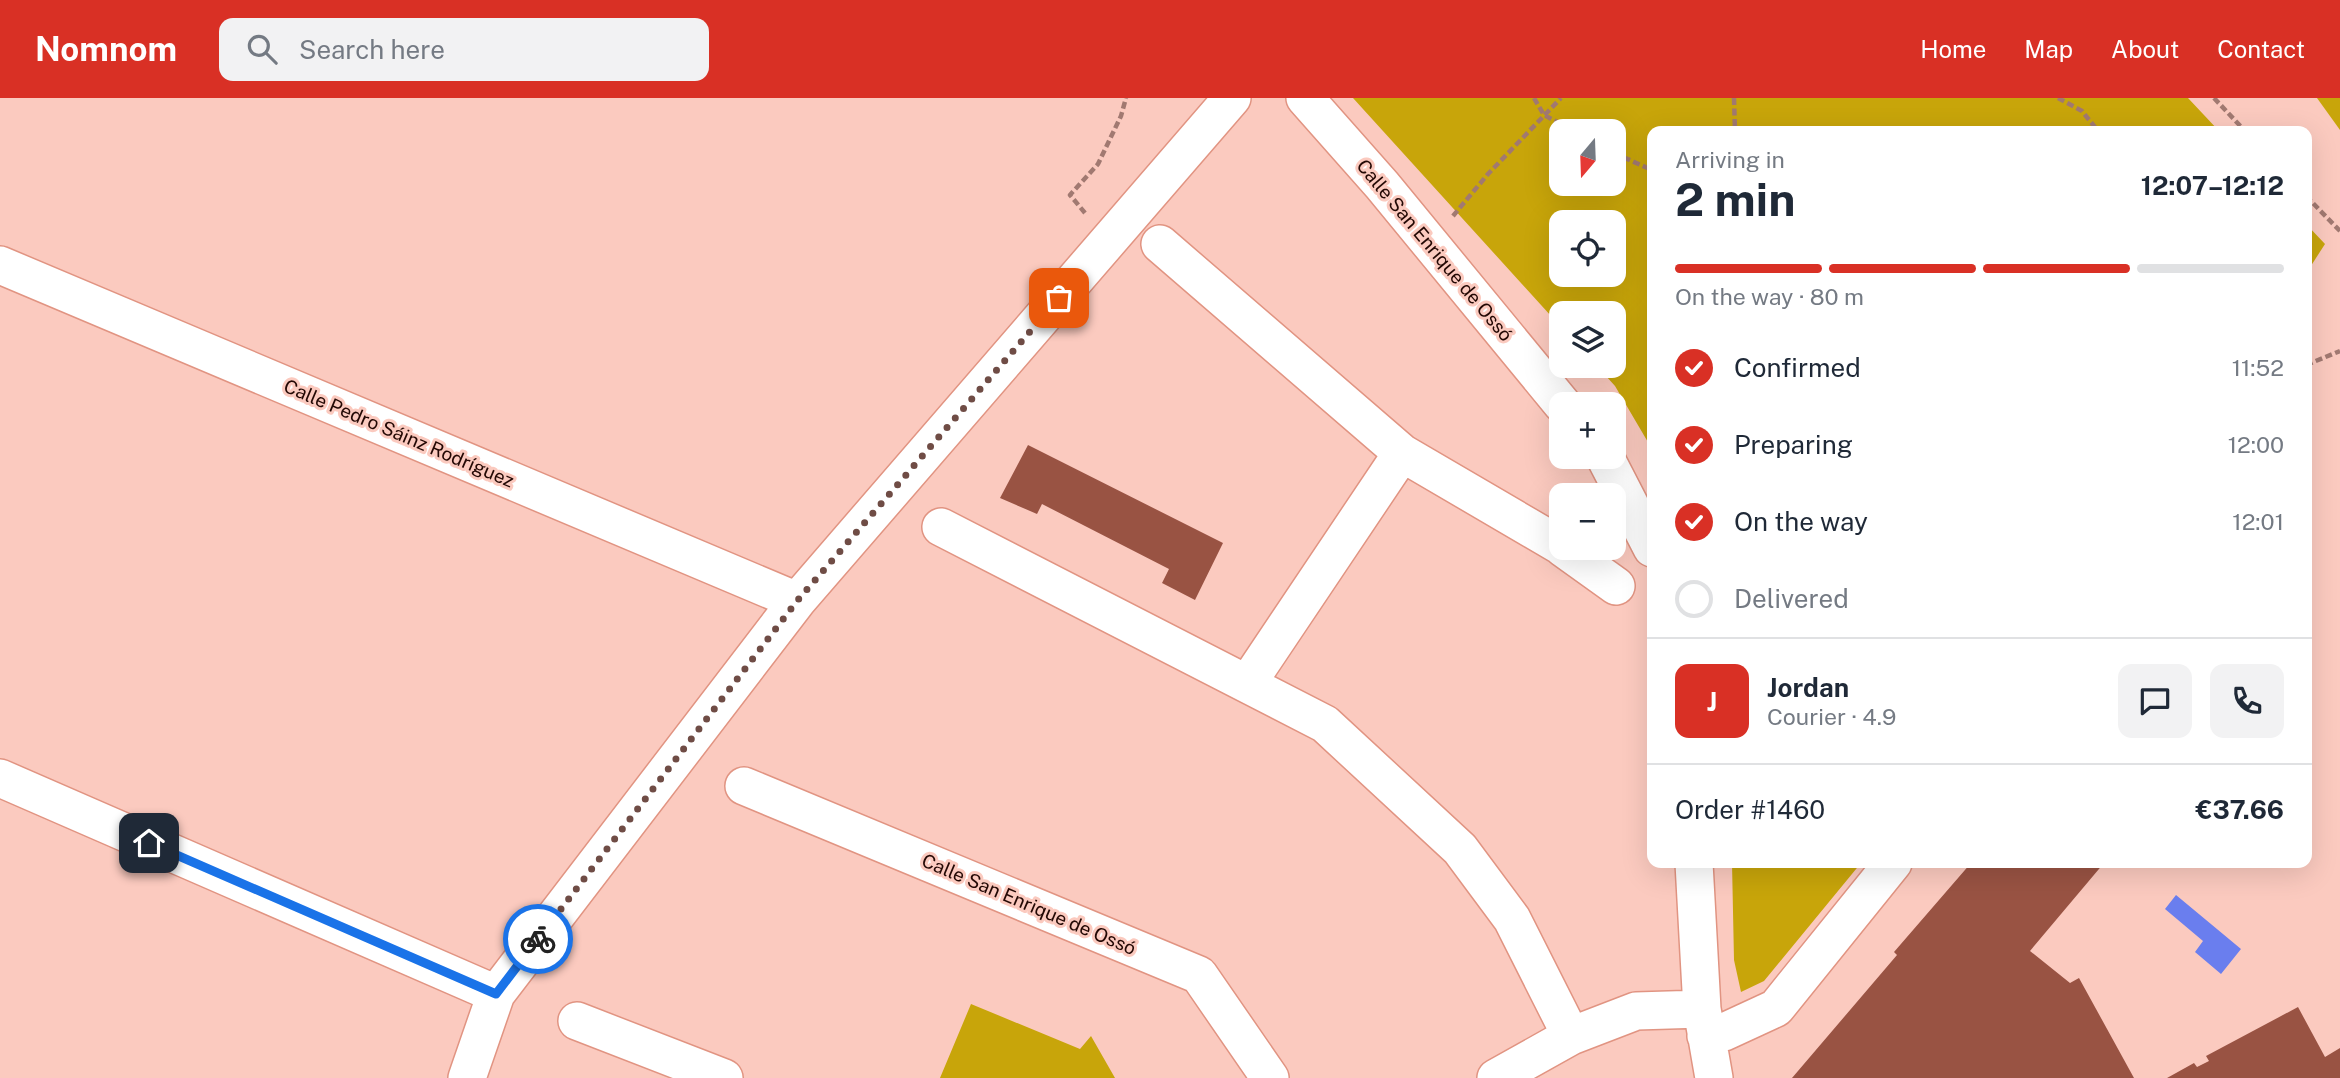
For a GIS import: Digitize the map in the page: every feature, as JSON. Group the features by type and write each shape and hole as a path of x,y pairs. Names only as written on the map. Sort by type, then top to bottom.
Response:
{"street":[{"path":"467,1078 496,994 797,601 1232,98"},
{"name":"Calle San Enrique de Ossó","path":"1305,98 1382,185 1552,392"},
{"path":"1160,244 1402,453 1549,539"},
{"name":"Calle Pedro Sáinz Rodríguez","path":"0,265 797,601"},
{"path":"1247,684 1402,453"},
{"path":"1611,469 1647,538"},
{"path":"941,527 1325,724 1460,849 1512,919 1571,1036"},
{"path":"1580,560 1616,586"},
{"path":"0,778 496,994"},
{"name":"Calle San Enrique de Ossó","path":"744,786 1199,975 1270,1078"},
{"path":"1694,868 1704,1023 1714,1078"},
{"path":"1496,1078 1571,1036 1636,1011 1704,1023 1724,1032 1776,1008 1889,868"},
{"path":"577,1021 724,1078"}],"path":[{"path":"1111,237 1075,205 1070,195 1098,164 1121,116 1126,98"},
{"path":"1534,98 1544,115 1552,119"},
{"path":"1430,243 1488,174 1561,98"},
{"path":"1734,98 1735,126"},
{"path":"2058,98 2082,111 2094,126"},
{"path":"2214,98 2240,126"},
{"path":"1626,158 1647,168"},
{"path":"2312,202 2340,231"},
{"path":"2312,363 2340,351"}],"shaded area":[{"path":"1353,98 2188,98 2214,126 1647,126 1647,440 1626,405 1626,392 1619,392 1608,378 1626,378 1626,301 1549,301 1549,314"},
{"path":"2317,98 2340,98 2340,130"},
{"path":"2312,230 2325,244 2312,264"},
{"path":"1732,868 1857,868 1764,981 1741,992 1734,960"},
{"path":"971,1004 1080,1049 1091,1036 1115,1078 940,1078"}],"water":[{"path":"2176,895 2241,949 2221,974 2195,952 2203,941 2165,909"}],"building":[{"path":"1028,445 1223,543 1195,600 1162,583 1169,569 1042,504 1037,514 1000,498"},
{"path":"1967,868 2100,868 2030,951 2070,983 2079,978 2134,1078 1792,1078 1897,955 1894,952"},
{"path":"2298,1007 2325,1057 2340,1048 2340,1078 2167,1078 2194,1063 2197,1067 2209,1061 2206,1056"}],"way so far":[{"path":"538,939 797,601 1059,298"}],"route":[{"path":"149,843 496,994 538,939"}]}
